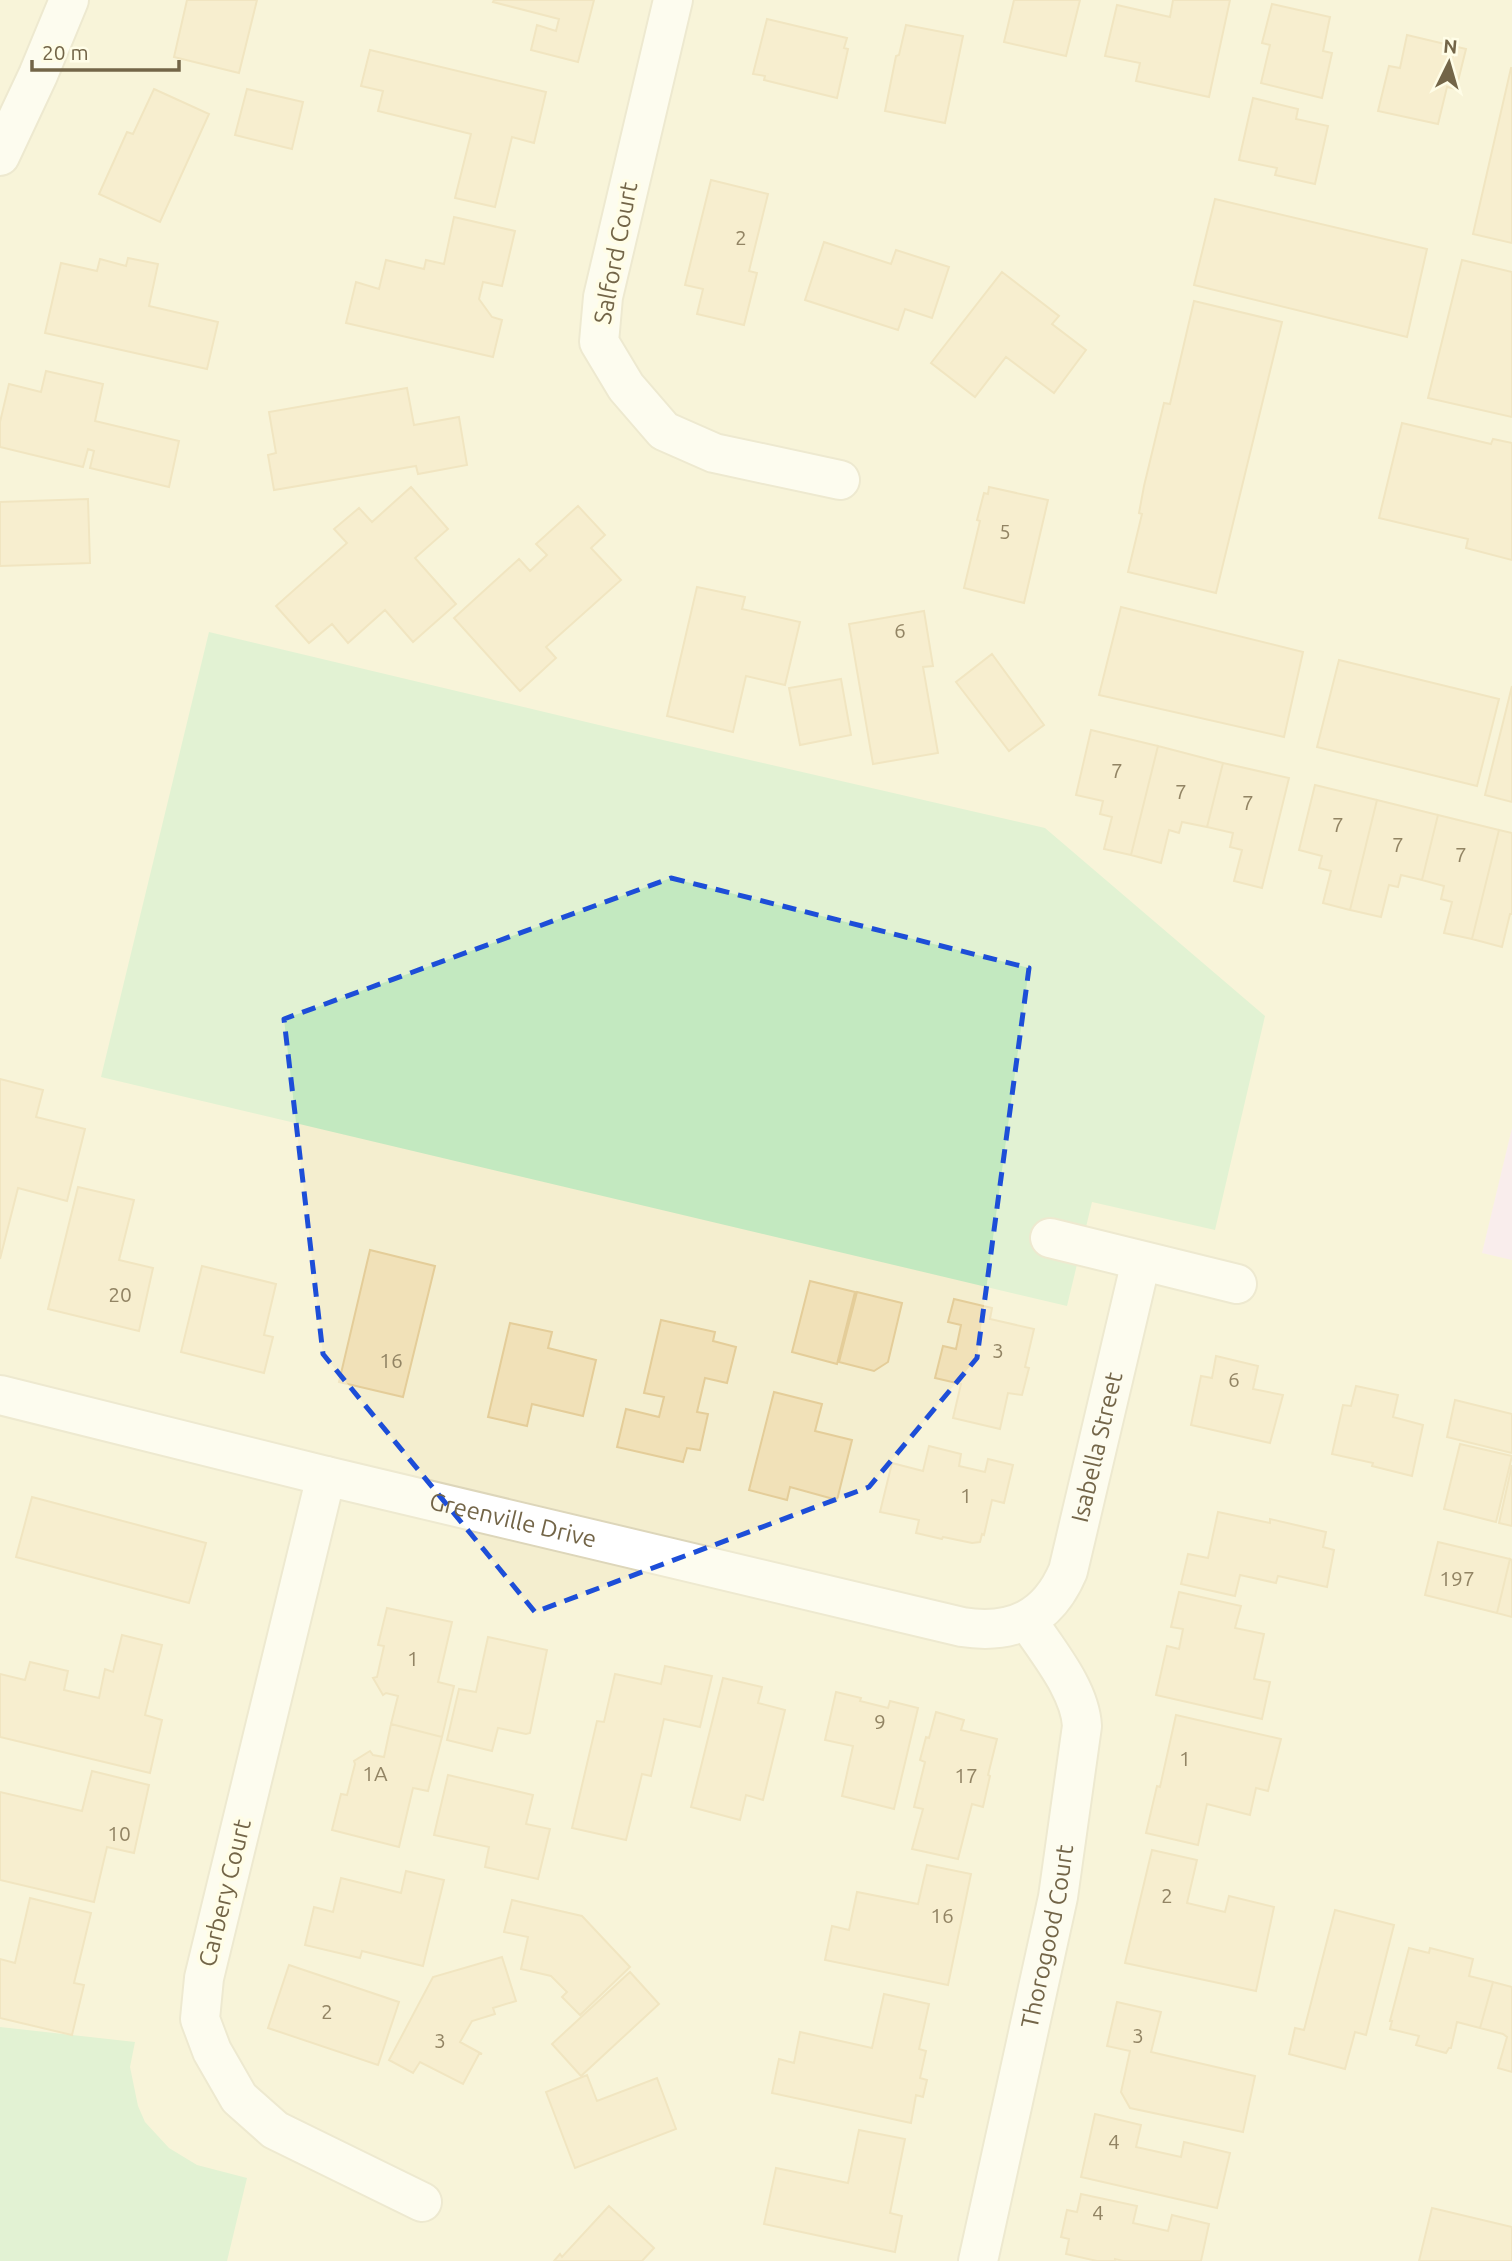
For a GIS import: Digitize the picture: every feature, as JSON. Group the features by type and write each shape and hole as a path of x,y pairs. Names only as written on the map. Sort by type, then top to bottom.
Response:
{"street":[{"path":"0,156 69,0"},
{"name":"Salford Court","path":"673,0 603,298 599,342 626,387 664,431 714,453 840,480"},
{"path":"1050,1238 1237,1284"},
{"name":"Isabella Street","path":"1027,1620 1044,1609 1054,1598 1068,1571 1141,1261"},
{"name":"Greenville Drive","path":"0,1395 326,1476 962,1627 999,1629 1027,1620"},
{"name":"Carbery Court","path":"326,1476 204,1978 200,2019 212,2051 239,2098 275,2130 422,2202"},
{"name":"Thorogood Court","path":"978,2261 1058,1897 1082,1726 1081,1712 1072,1690 1027,1620"}],"highlighted area":[{"path":"671,878 1029,968 977,1358 869,1487 535,1612 323,1354 284,1019"}],"shaded area":[{"path":"0,0 1512,0 1512,2261 0,2261"},
{"path":"1512,1128 1512,1260 1482,1253"}],"green space":[{"path":"209,632 1045,828 1265,1016 1215,1230 1092,1202 1067,1306 101,1077"},
{"path":"0,2027 135,2042 130,2067 138,2106 145,2122 169,2148 197,2165 247,2178 227,2261 0,2261"}],"building":[{"path":"187,0 257,0 239,73 174,57"},
{"path":"594,0 578,62 531,50 537,25 556,31 559,19 493,2"},
{"path":"1014,0 1080,0 1066,56 1004,42"},
{"path":"1173,0 1230,0 1209,97 1136,81 1140,63 1105,56 1117,5 1170,17"},
{"path":"1272,4 1330,17 1323,51 1332,53 1322,98 1261,83 1270,45 1262,43"},
{"path":"767,19 847,38 844,48 848,49 837,98 764,80 765,76 753,74"},
{"path":"906,25 963,36 945,123 885,111 896,56 899,55"},
{"path":"1407,35 1466,49 1456,89 1447,87 1438,124 1378,111 1389,66 1400,68"},
{"path":"370,50 546,92 534,143 512,137 495,207 455,198 471,134 378,111 383,91 361,86"},
{"path":"1512,68 1512,243 1473,234"},
{"path":"154,89 209,114 160,222 99,194 127,132 133,134"},
{"path":"247,89 303,102 292,149 235,135"},
{"path":"1253,98 1298,109 1296,119 1328,126 1315,184 1275,175 1277,168 1239,160"},
{"path":"711,180 768,194 749,271 757,273 744,325 697,314 703,289 685,285"},
{"path":"1215,199 1427,249 1407,337 1194,285"},
{"path":"454,217 515,231 502,286 483,282 479,299 492,317 502,320 493,357 346,323 356,282 379,289 386,260 424,269 426,260 444,264"},
{"path":"824,242 891,264 896,250 949,267 932,318 905,309 898,330 805,300"},
{"path":"128,258 158,264 149,306 218,322 207,369 45,333 61,263 97,271 100,259 126,266"},
{"path":"1462,260 1512,272 1512,417 1428,398"},
{"path":"1002,272 1059,316 1052,324 1086,350 1054,393 1006,357 975,397 931,363"},
{"path":"1194,301 1282,322 1216,593 1128,572 1142,514 1139,513 1144,486 1164,403 1170,404"},
{"path":"46,371 103,384 95,421 179,441 169,487 90,468 94,451 88,449 83,467 0,447 0,422 9,384 41,392"},
{"path":"407,388 414,425 459,417 467,465 418,474 416,466 274,490 268,455 276,453 269,412"},
{"path":"1402,423 1491,444 1493,439 1512,443 1512,560 1466,548 1468,539 1379,518"},
{"path":"411,487 448,529 415,558 456,604 413,642 385,610 348,643 332,624 309,643 276,606 347,543 334,529 359,508 372,522"},
{"path":"989,487 1048,500 1024,603 964,588 980,521 977,520 984,493 988,494"},
{"path":"88,499 90,563 0,566 0,502"},
{"path":"578,506 605,535 591,548 621,580 546,647 556,658 520,691 454,618 519,559 530,571 547,555 536,544"},
{"path":"697,587 745,597 742,609 800,622 785,685 746,676 733,732 667,716"},
{"path":"1121,607 1303,652 1284,737 1099,695"},
{"path":"924,611 933,666 923,667 938,753 873,764 849,624"},
{"path":"992,654 1044,725 1009,751 956,682"},
{"path":"1339,660 1499,699 1477,786 1317,747"},
{"path":"841,679 851,735 800,745 789,688"},
{"path":"1512,686 1512,802 1485,795"},
{"path":"1091,730 1158,746 1131,855 1104,849 1112,817 1100,814 1103,801 1076,795"},
{"path":"1158,746 1223,763 1207,827 1182,822 1179,833 1169,830 1161,863 1131,855"},
{"path":"1223,763 1289,778 1262,888 1234,881 1242,850 1230,847 1233,833 1207,827"},
{"path":"1315,785 1377,800 1350,910 1323,903 1331,871 1319,868 1322,856 1299,850"},
{"path":"1377,800 1438,815 1422,880 1401,875 1398,887 1389,885 1381,917 1350,910"},
{"path":"1438,815 1499,830 1472,939 1444,933 1452,902 1441,899 1444,886 1422,880"},
{"path":"1499,830 1512,833 1512,914 1502,947 1472,939"},
{"path":"0,1079 43,1090 36,1117 85,1129 67,1201 18,1188 0,1259"},
{"path":"78,1187 134,1200 119,1260 153,1268 139,1331 48,1309"},
{"path":"370,1250 435,1266 403,1397 339,1382"},
{"path":"202,1266 276,1284 264,1335 273,1337 264,1373 181,1352"},
{"path":"810,1281 855,1292 837,1364 792,1352"},
{"path":"857,1292 902,1303 888,1362 874,1371 839,1362"},
{"path":"954,1299 992,1308 990,1319 1034,1329 1022,1395 1008,1393 1000,1429 953,1418 961,1384 935,1378 943,1346 956,1349 961,1325 948,1322"},
{"path":"661,1320 715,1332 713,1341 736,1347 727,1383 705,1378 697,1412 708,1414 700,1450 687,1448 683,1462 617,1447 626,1409 659,1417 664,1397 644,1393"},
{"path":"510,1323 552,1332 548,1348 596,1360 583,1416 532,1404 527,1426 488,1417"},
{"path":"1216,1356 1258,1366 1253,1389 1283,1395 1270,1443 1191,1425 1201,1376 1212,1378"},
{"path":"1356,1386 1398,1395 1393,1417 1423,1425 1412,1476 1372,1466 1373,1463 1332,1454 1343,1405 1351,1406"},
{"path":"774,1392 822,1404 815,1431 852,1440 837,1500 790,1487 787,1500 749,1490"},
{"path":"1455,1400 1512,1414 1512,1453 1447,1437"},
{"path":"1460,1444 1512,1456 1496,1522 1444,1509"},
{"path":"929,1446 961,1454 959,1466 985,1472 988,1459 1013,1465 1004,1503 992,1500 980,1542 942,1539 916,1533 919,1520 880,1512 892,1463 923,1471"},
{"path":"1512,1465 1512,1526 1499,1523"},
{"path":"32,1497 206,1543 189,1603 16,1557"},
{"path":"1218,1512 1270,1523 1270,1519 1326,1532 1323,1547 1334,1550 1327,1587 1278,1576 1276,1583 1240,1575 1235,1596 1181,1584 1188,1554 1208,1558"},
{"path":"1438,1542 1510,1559 1497,1613 1425,1595"},
{"path":"1510,1559 1512,1560 1512,1617 1497,1613"},
{"path":"1179,1592 1241,1606 1235,1628 1264,1634 1254,1679 1270,1682 1262,1719 1156,1695 1167,1646 1179,1649 1183,1629 1171,1627"},
{"path":"387,1608 452,1622 438,1682 454,1686 442,1737 391,1724 398,1696 386,1693 383,1695 373,1678 377,1677 384,1646 378,1645"},
{"path":"122,1635 162,1645 145,1715 162,1720 150,1773 0,1737 0,1674 25,1680 30,1662 68,1671 64,1690 99,1698 105,1669 113,1672"},
{"path":"488,1637 547,1650 530,1733 498,1728 492,1751 447,1740 459,1689 476,1692"},
{"path":"665,1666 712,1676 700,1727 664,1719 651,1776 642,1774 626,1840 572,1828 597,1721 604,1722 615,1674 661,1684"},
{"path":"723,1678 762,1687 758,1703 785,1710 763,1800 746,1795 740,1820 691,1807"},
{"path":"836,1692 888,1708 890,1701 918,1708 894,1809 842,1796 853,1746 825,1740"},
{"path":"936,1712 964,1720 961,1730 997,1739 983,1807 972,1804 958,1859 912,1849 923,1809 914,1807 925,1762 920,1760"},
{"path":"1176,1715 1281,1739 1268,1791 1256,1788 1250,1815 1207,1804 1198,1845 1146,1833 1157,1786 1160,1787"},
{"path":"391,1724 442,1737 428,1791 413,1788 399,1847 332,1830 341,1794 347,1795 354,1761 370,1751 373,1755 384,1757"},
{"path":"92,1771 149,1785 134,1853 107,1847 94,1902 0,1880 0,1792 82,1811"},
{"path":"448,1775 533,1795 526,1824 550,1829 538,1879 485,1867 489,1847 434,1835"},
{"path":"1152,1850 1197,1860 1187,1903 1225,1912 1229,1896 1274,1907 1256,1991 1125,1963"},
{"path":"927,1865 971,1874 948,1985 825,1960 832,1926 849,1930 857,1892 918,1904"},
{"path":"406,1871 444,1880 423,1966 362,1951 360,1958 305,1945 314,1907 333,1912 341,1878 401,1893"},
{"path":"30,1898 91,1913 74,1983 84,1985 72,2035 0,2018 0,1959 15,1963"},
{"path":"512,1900 582,1916 630,1967 580,2015 562,1997 567,1992 551,1976 521,1969 528,1937 504,1932"},
{"path":"1335,1910 1394,1925 1366,2035 1355,2032 1345,2069 1289,2054 1295,2028 1304,2030"},
{"path":"1409,1948 1429,1953 1430,1948 1473,1959 1469,1976 1493,1982 1480,2028 1457,2022 1451,2048 1446,2053 1416,2045 1419,2036 1390,2029"},
{"path":"502,1957 516,2001 493,2008 495,2014 472,2021 460,2042 482,2054 479,2054 463,2084 420,2062 413,2073 389,2060 433,1977"},
{"path":"289,1965 399,2002 378,2065 268,2028"},
{"path":"630,1972 659,2004 581,2076 552,2044"},
{"path":"1493,1982 1512,1987 1512,2072 1498,2068 1507,2037 1480,2028"},
{"path":"884,1994 929,2004 919,2049 926,2051 920,2078 927,2080 923,2097 916,2095 911,2123 772,2093 779,2059 794,2063 800,2032 872,2048"},
{"path":"1117,2002 1161,2012 1151,2052 1255,2076 1243,2132 1130,2108 1121,2092 1130,2051 1107,2046"},
{"path":"587,2075 597,2101 657,2078 676,2129 575,2168 546,2092"},
{"path":"1095,2114 1141,2125 1136,2147 1181,2157 1184,2142 1230,2153 1217,2208 1081,2177"},
{"path":"859,2130 905,2139 890,2213 902,2216 895,2252 764,2224 776,2168 848,2183"},
{"path":"1081,2194 1137,2206 1133,2223 1168,2231 1172,2215 1209,2224 1201,2261 1097,2261 1066,2254 1069,2239 1061,2237 1067,2210 1077,2212"},
{"path":"609,2206 654,2248 642,2261 554,2261 560,2254 562,2257"},
{"path":"1432,2208 1512,2227 1512,2261 1419,2261"}]}
